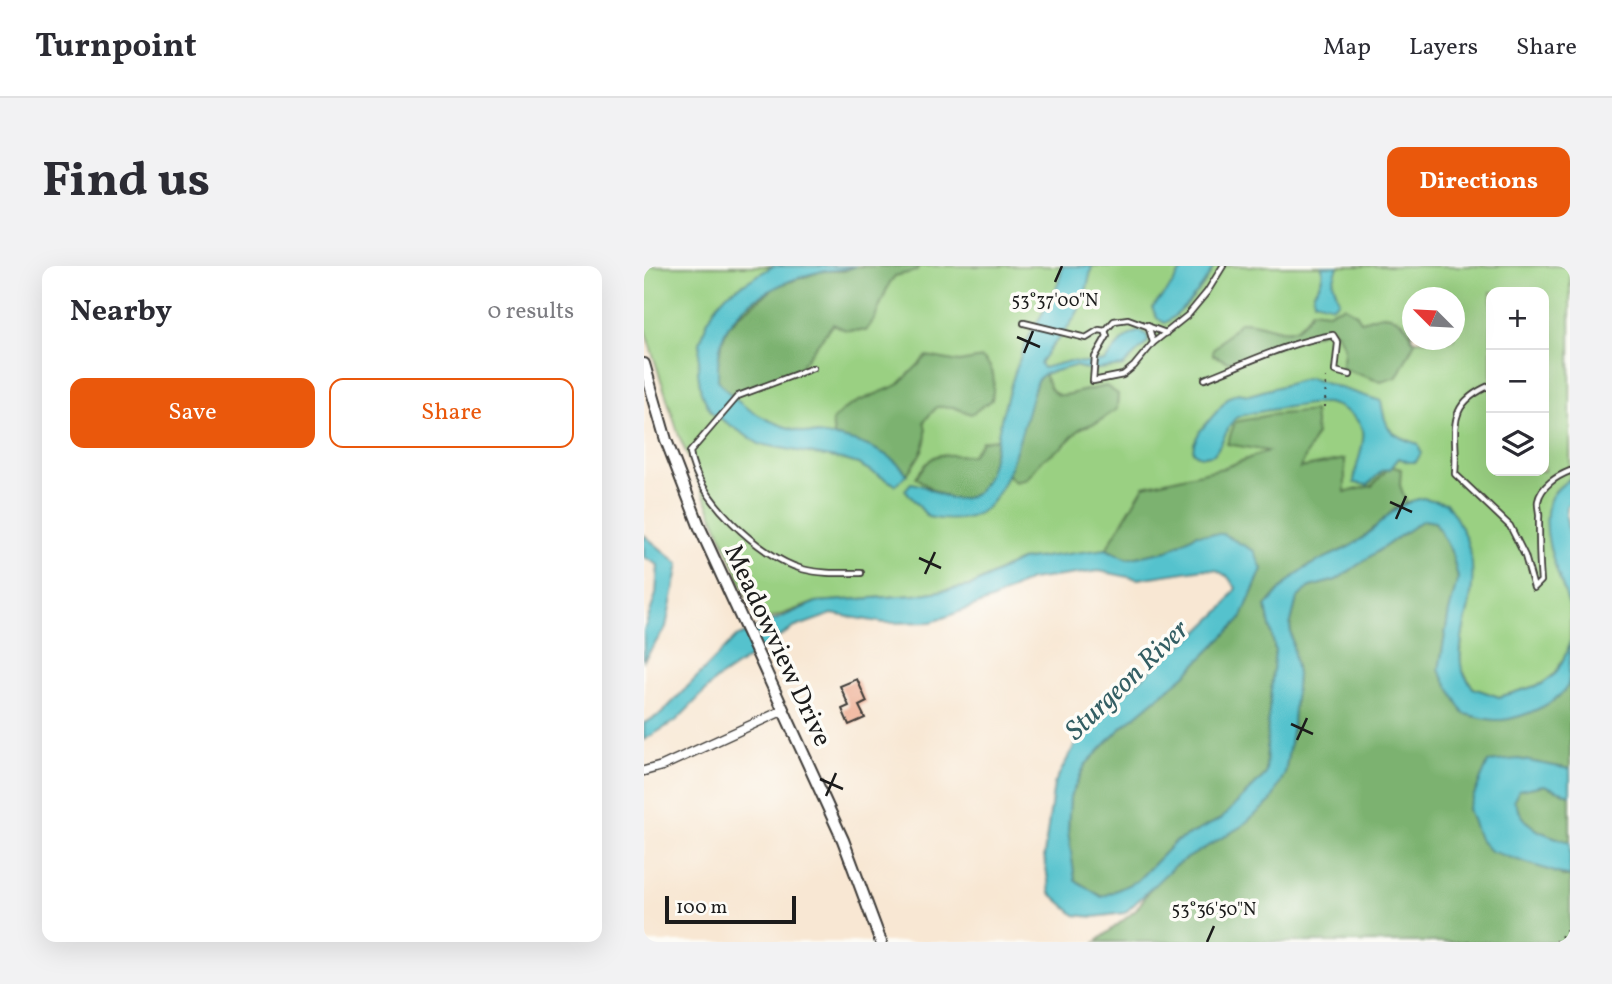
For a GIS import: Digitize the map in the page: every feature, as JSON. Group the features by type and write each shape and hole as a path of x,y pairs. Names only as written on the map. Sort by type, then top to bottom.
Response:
{"street":[{"name":"Meadowview Drive","path":"644,364 666,440 695,515 843,841 881,942"},
{"path":"644,771 662,766 784,710"}],"lane":[{"path":"1105,331 1107,336 1095,357 1093,381 1123,375 1153,343 1188,315 1223,266"},
{"path":"1105,331 1114,321 1128,319 1167,333"},
{"path":"1024,323 1086,338 1099,330 1105,331"},
{"path":"1148,325 1153,343"},
{"path":"1205,379 1270,353 1317,337 1333,335 1338,343 1335,371 1350,375"},
{"path":"813,368 738,396 690,452 691,459 708,495 748,538 786,563 802,569 828,573 861,573"},
{"path":"1486,388 1473,395 1460,408 1454,423 1457,457 1455,474 1510,527 1525,556 1535,588 1541,581 1538,501 1547,484 1570,471"}],"path":[{"path":"1325,407 1326,376"},
{"path":"1556,942 1570,927"}],"green space":[{"path":"644,266 1570,266 1570,478 1555,491 1547,533 1570,608 1570,641 1556,673 1542,684 1499,697 1473,688 1460,666 1462,636 1471,597 1167,551 1020,560 971,586 915,595 816,602 758,623 679,436 644,327"},
{"path":"856,266 918,266 917,271 895,276 866,331 846,330 833,324 799,368 729,395 718,380 718,362 728,327 739,315 777,286 822,271 844,271"},
{"path":"1344,306 1356,313 1361,321 1384,315 1402,323 1402,350 1411,350 1397,377 1381,382 1341,368 1344,347 1332,329 1228,362 1213,355 1213,350 1240,322 1288,330 1304,322 1312,310 1328,312"},
{"path":"927,356 959,362 982,358 992,372 992,400 971,414 953,407 937,407 924,421 925,443 907,474 884,454 834,436 832,421 844,409 898,385"},
{"path":"1044,374 1053,391 1059,395 1106,386 1118,394 1117,409 1098,422 1081,428 1062,447 1041,461 1027,479 1015,482 1007,474 1037,380"},
{"path":"1314,411 1316,435 1300,468 1345,459 1345,492 1372,486 1390,466 1401,469 1400,485 1406,502 1357,543 1306,567 1266,606 1275,650 1266,774 1221,819 1175,842 1137,881 1102,897 1075,880 1068,831 1070,797 1085,765 1120,729 1185,675 1241,619 1262,569 1197,534 1167,551 1127,559 1106,549 1144,486 1223,468 1268,451 1227,444 1235,422 1269,415"},
{"path":"997,439 992,464 983,487 967,498 958,499 940,494 916,477 934,457 972,455 982,441"},
{"path":"1423,520 1435,522 1452,553 1458,578 1439,670 1501,720 1548,703 1564,691 1570,682 1570,769 1518,759 1468,809 1564,877 1570,877 1570,942 1096,942 1136,910 1155,882 1174,866 1242,826 1285,773 1297,675 1290,626 1297,598 1310,587 1336,580"},
{"path":"1544,785 1570,795 1570,842 1536,829 1518,810 1514,800 1519,790"}],"water":[{"path":"773,266 856,266 794,279 768,291 745,307 728,327 722,340 718,380 744,406 776,423 803,432 852,441 883,453 907,474 896,485 858,464 759,444 712,413 701,392 698,373 700,343 707,322 727,294"},
{"path":"1062,266 1092,266 1078,311 1043,359 1040,364 1043,368 1070,361 1104,361 1124,340 1140,331 1147,335 1148,342 1123,366 1090,370 1074,366 1044,374 1037,380 1017,449 1003,485 994,499 979,513 965,518 950,520 928,517 905,490 911,483 947,497 963,499 979,490 985,481 994,457 1004,408 1019,361 1031,333 1054,293"},
{"path":"1214,266 1193,298 1165,323 1157,318 1152,308 1183,268"},
{"path":"1322,266 1338,266 1333,282 1339,301 1333,306 1314,301 1313,293 1323,274"},
{"path":"1309,378 1381,401 1390,430 1401,438 1418,444 1421,453 1416,462 1399,458 1390,469 1383,470 1368,485 1354,483 1363,431 1348,412 1326,403 1241,416 1233,420 1214,454 1200,456 1193,451 1200,431 1229,397 1238,393 1249,395"},
{"path":"1570,478 1570,503 1566,516 1570,541 1570,608 1552,556 1547,515 1552,495"},
{"path":"1423,498 1446,503 1467,541 1472,580 1462,637 1461,667 1473,688 1499,697 1542,684 1556,673 1570,641 1569,680 1563,692 1539,709 1510,719 1493,720 1464,714 1439,670 1458,578 1452,553 1435,522 1423,520 1336,580 1310,587 1297,598 1290,626 1297,675 1292,732 1285,773 1271,801 1242,826 1174,866 1125,913 1094,917 1075,915 1050,893 1044,855 1054,784 1083,730 1224,607 1236,588 1228,577 1216,570 1204,569 1138,579 1099,571 1030,580 991,600 932,622 885,623 832,614 793,628 716,680 677,720 644,740 644,723 661,714 736,637 816,602 915,595 971,586 1020,560 1106,549 1127,559 1167,551 1197,534 1223,534 1254,551 1262,569 1241,619 1185,675 1120,729 1085,765 1070,797 1068,831 1075,880 1102,897 1137,881 1175,842 1221,819 1266,774 1275,650 1266,607 1297,574 1357,542 1402,505"},
{"path":"644,535 679,564 666,627 644,660 644,631 656,594 658,565 644,557"},
{"path":"1518,759 1570,769 1570,795 1544,785 1519,790 1514,800 1529,824 1551,836 1570,842 1570,877 1490,851 1479,839 1468,809 1488,762"}],"building":[{"path":"857,679 867,702 859,706 865,718 849,725 842,709 849,706 840,686"}],"water label":[{"name":"Sturgeon River","path":"1126,679"}]}
